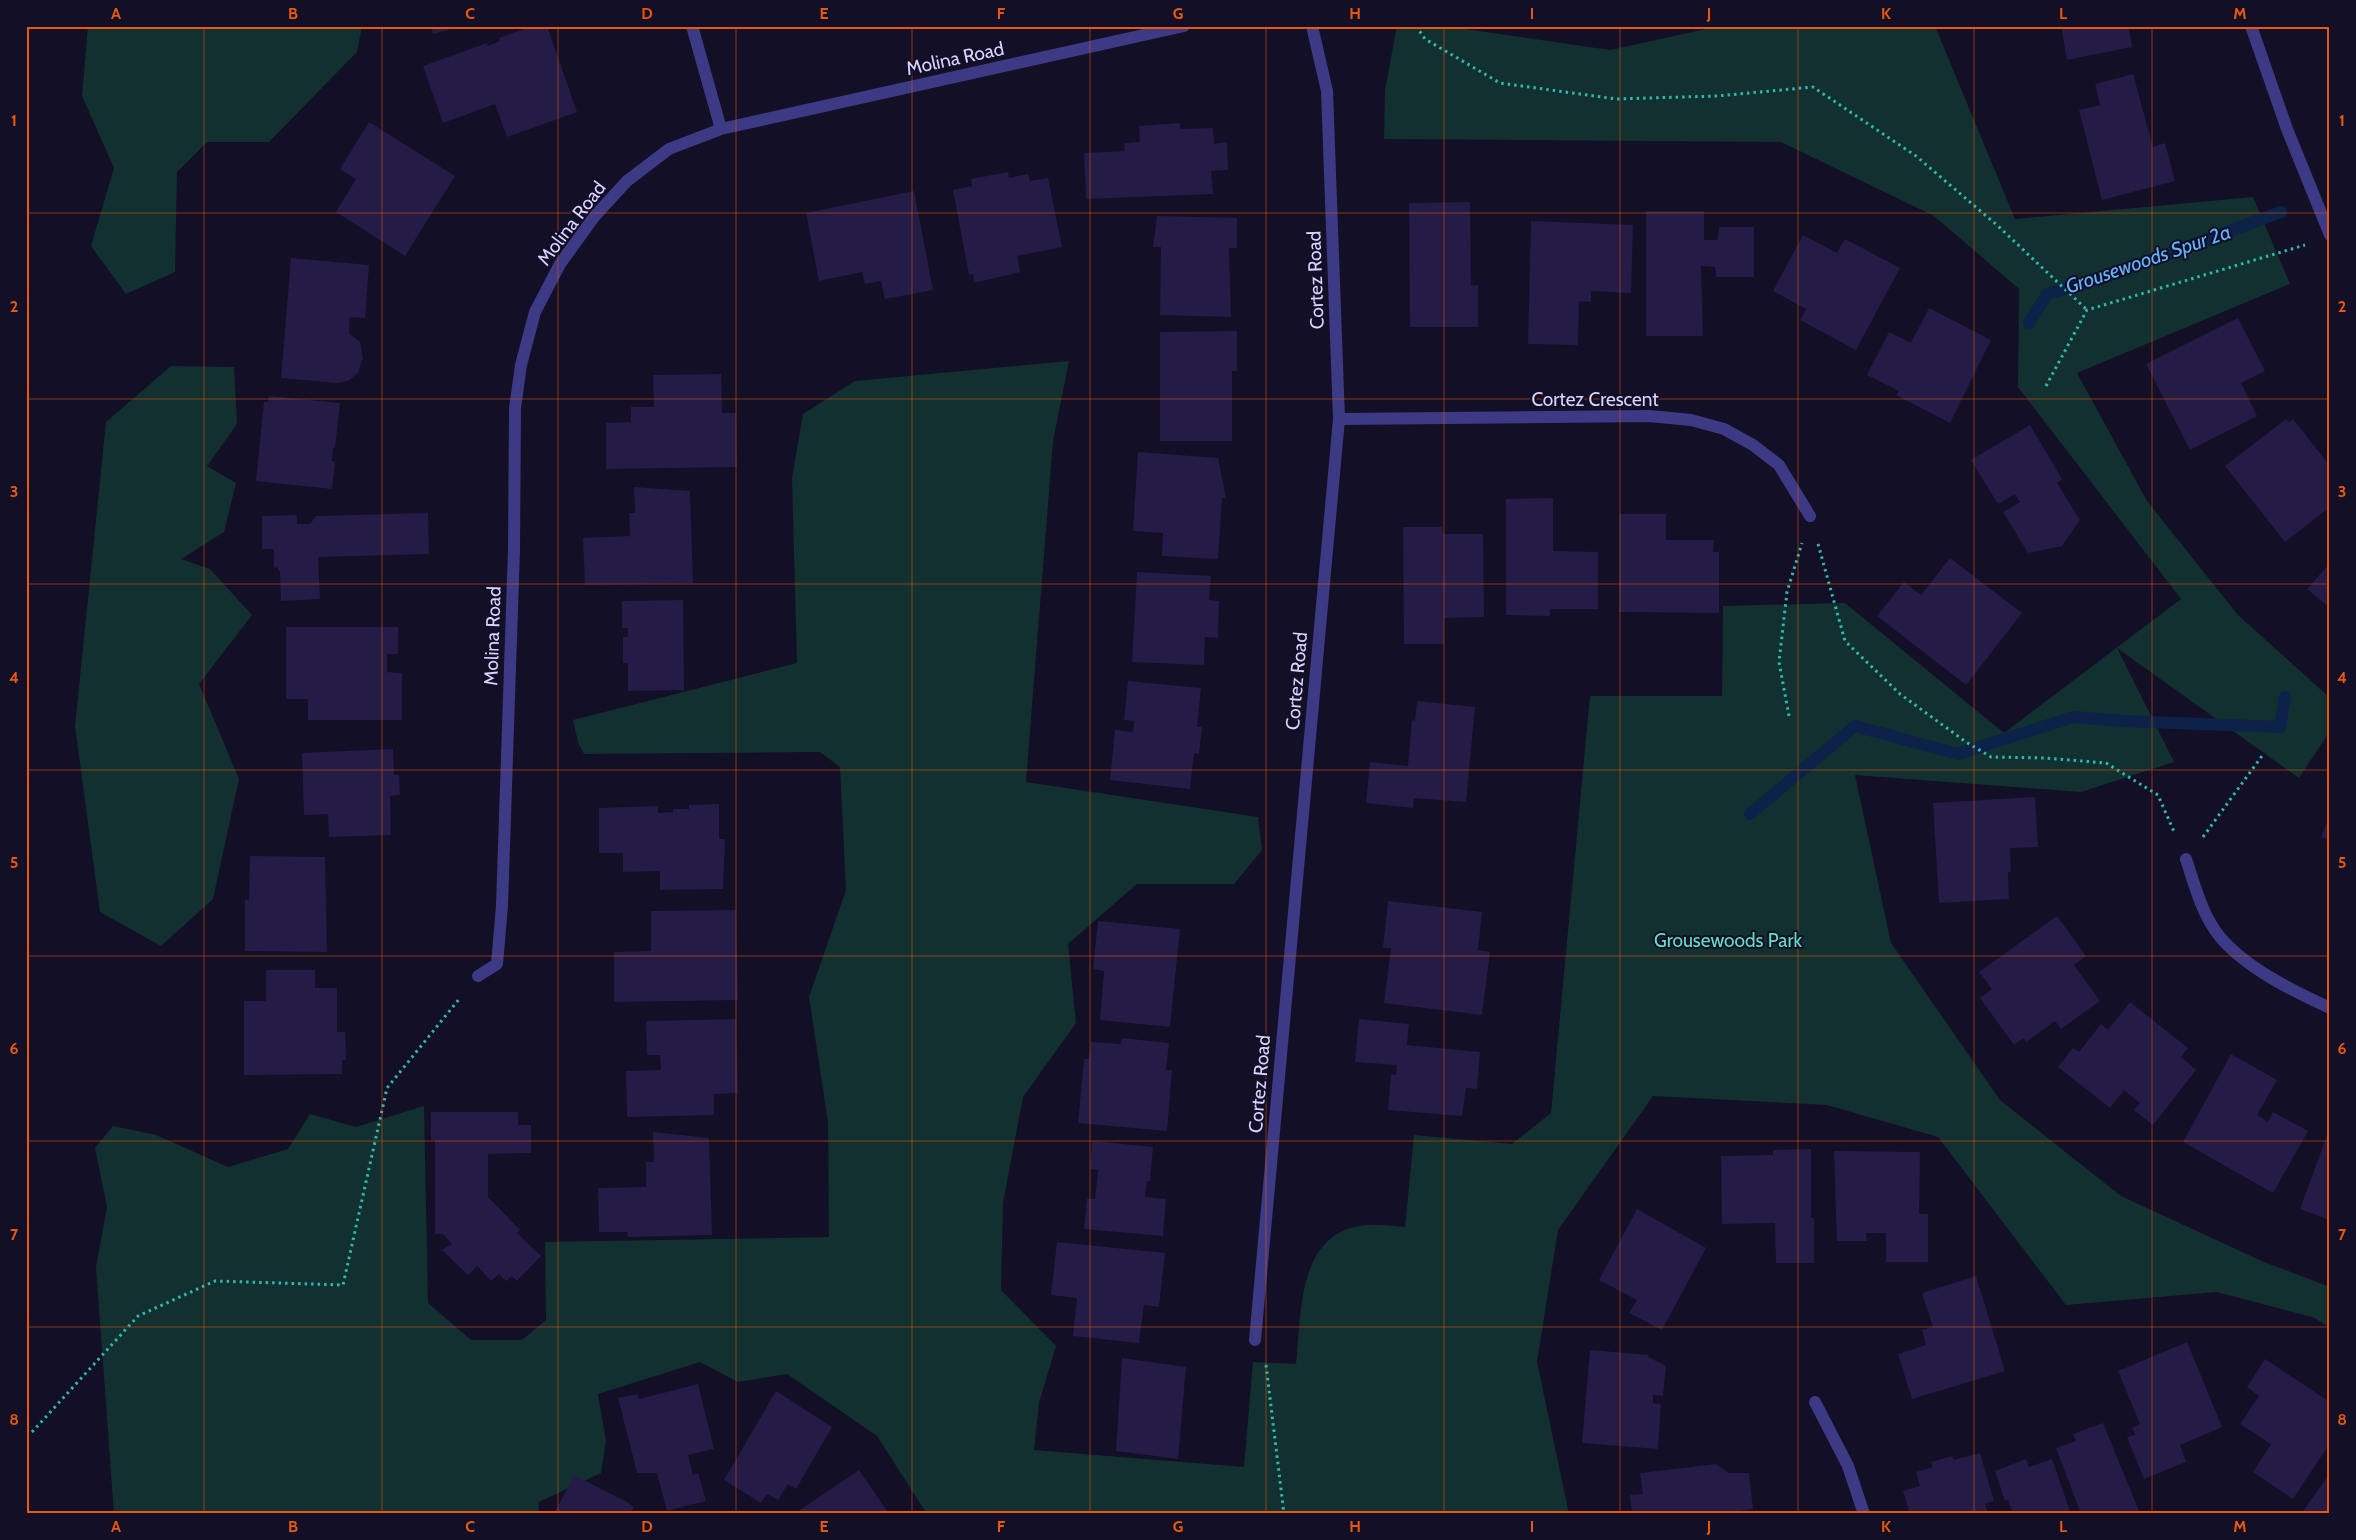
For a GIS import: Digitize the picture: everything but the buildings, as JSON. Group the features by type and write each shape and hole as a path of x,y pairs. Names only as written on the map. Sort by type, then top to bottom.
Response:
{"street":[{"path":"692,26 721,129"},
{"name":"Molina Road","path":"478,976 497,964 514,549 515,408 521,365 535,312 560,264 594,217 627,181 669,150 721,129 1184,26"},
{"name":"Cortez Road","path":"1255,1340 1339,419 1328,91 1312,26"},
{"path":"2251,26 2287,129 2330,235"},
{"name":"Cortez Crescent","path":"1339,419 1648,416 1691,420 1724,429 1753,445 1780,465 1810,516"},
{"path":"2186,859 2201,905 2220,937 2255,967 2302,996 2330,1008"},
{"path":"1815,1402 1848,1466 1864,1514"}],"path":[{"path":"1416,26 1425,39 1500,83 1616,100 1718,96 1813,86 1916,156 1998,226 2087,310"},
{"path":"2046,386 2087,310 2311,243"},
{"path":"1790,716 1779,662 1787,592 1810,516"},
{"path":"1810,516 1845,641 1900,694 1990,757 2045,758 2106,763 2158,795 2186,859 2262,756"},
{"path":"26,1435 33,1431 138,1316 215,1281 343,1285 387,1088 478,976"},
{"path":"1255,1340 1267,1369 1284,1514"}],"green space":[{"path":"88,26 362,26 357,52 269,142 207,142 177,172 175,272 126,294 91,246 114,168 82,96"},
{"name":"Grousewoods Park","path":"1397,26 1444,26 1610,50 1720,26 1935,26 2015,219 2253,197 2290,284 2077,373 2147,501 2238,615 2330,698 2330,731 2299,778 2117,648 2174,762 2081,792 1855,775 1891,943 2000,1100 2121,1196 2264,1262 2330,1287 2330,1328 2315,1318 2217,1292 2066,1305 1938,1137 1827,1105 1653,1096 1558,1230 1537,1362 1569,1514 927,1514 877,1436 787,1374 738,1382 700,1362 598,1394 606,1441 601,1473 539,1502 538,1514 114,1514 96,1267 107,1207 95,1148 113,1126 156,1135 228,1167 288,1149 310,1114 356,1127 424,1106 428,1303 471,1340 522,1340 546,1320 545,1242 829,1237 828,1122 809,997 846,890 840,767 820,752 584,754 578,742 573,720 797,663 792,478 803,414 855,381 1069,361 1053,441 1026,782 1258,817 1262,850 1234,884 1137,884 1068,944 1076,1023 1023,1097 1003,1203 1001,1290 1056,1346 1039,1403 1034,1450 1244,1467 1253,1362 1296,1364 1302,1299 1307,1278 1315,1258 1327,1242 1344,1231 1367,1225 1405,1227 1414,1135 1512,1144 1551,1113 1590,696 1722,696 1723,606 1845,603 2004,733 2181,599 2018,387 2019,289 1934,216 1781,142 1384,139 1385,90"},
{"path":"171,366 234,367 237,424 207,466 236,483 224,532 181,559 210,569 252,615 199,684 239,779 213,899 161,946 100,912 75,726 106,422"}],"waterway":[{"name":"Grousewoods Spur 2a","path":"2029,323 2047,294 2100,279 2281,212"},
{"path":"1750,814 1855,726 1958,754 2073,717 2123,721 2280,727 2285,697"}]}
